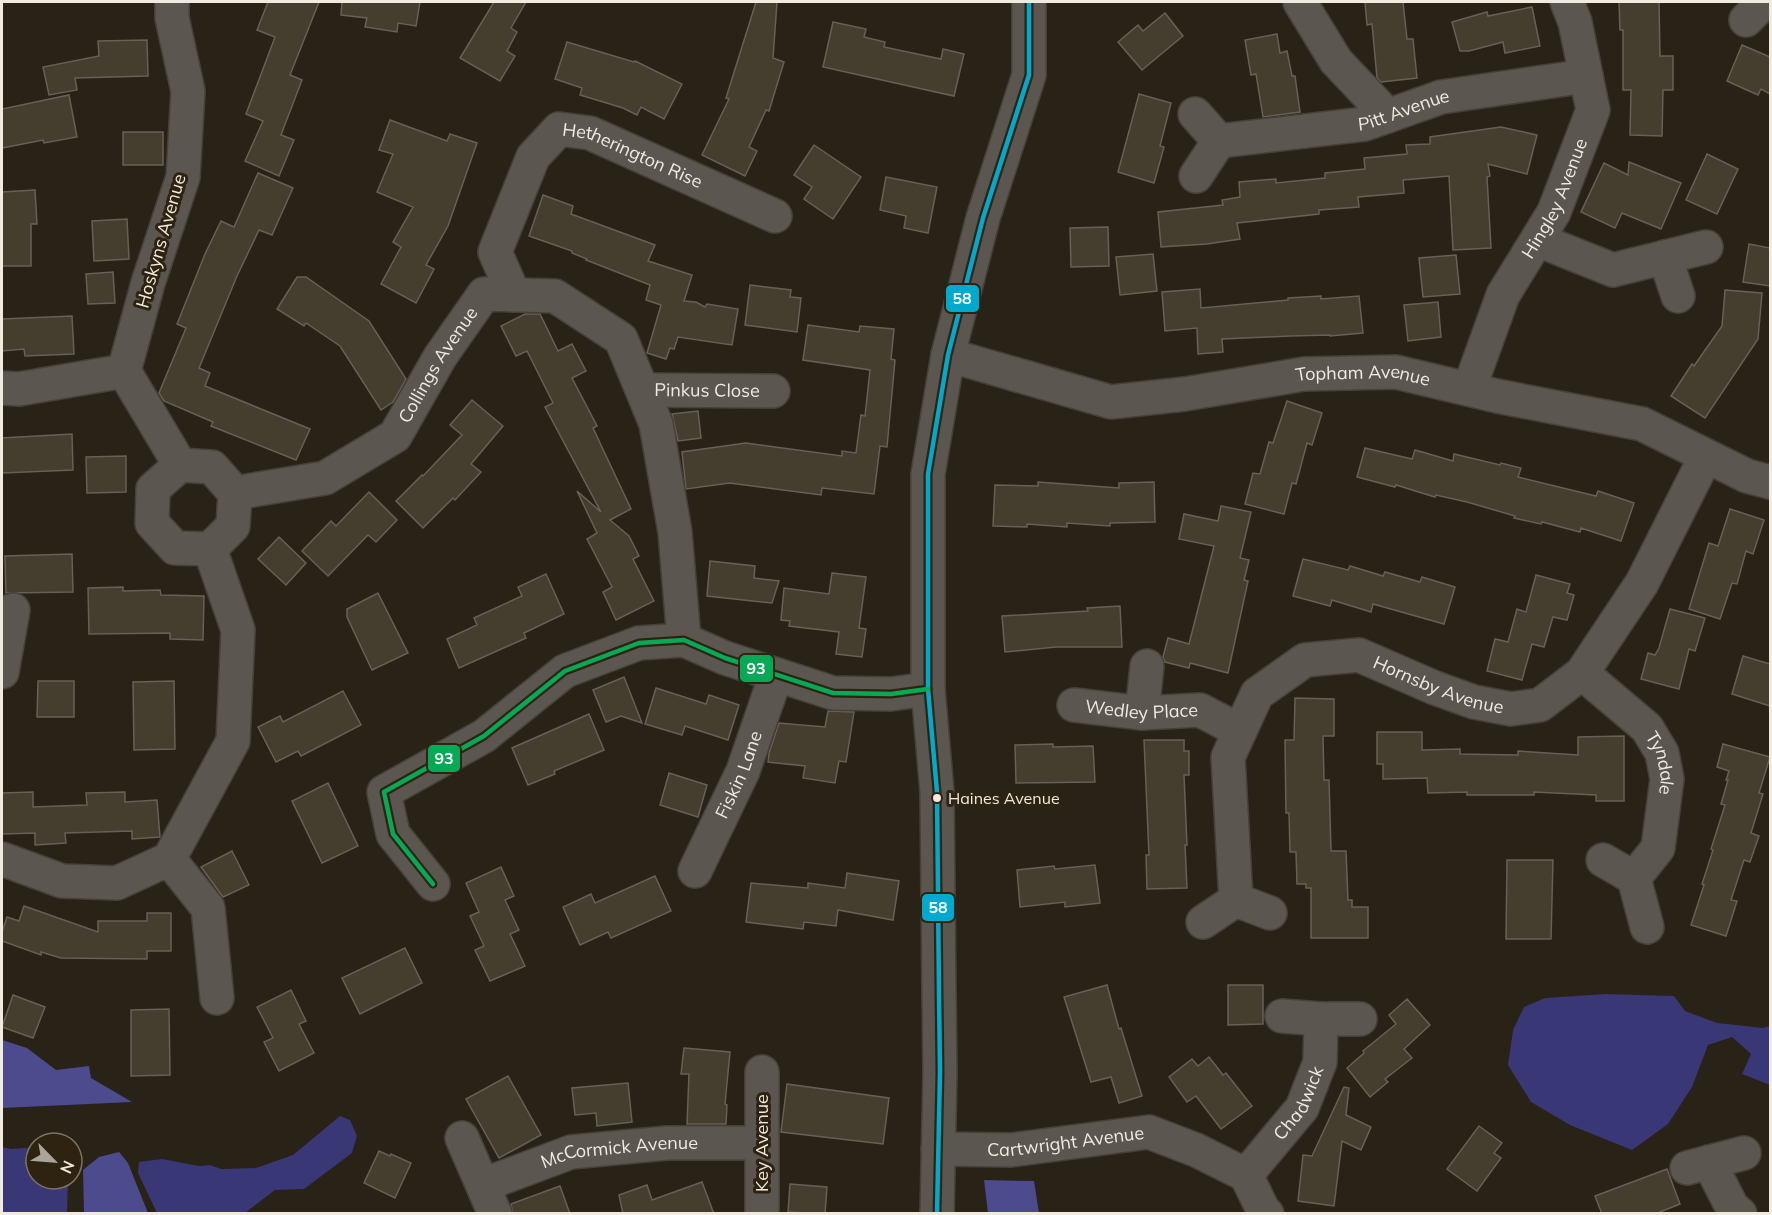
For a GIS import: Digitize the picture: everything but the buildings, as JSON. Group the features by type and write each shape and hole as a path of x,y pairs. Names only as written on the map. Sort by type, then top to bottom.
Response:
{"street":[{"name":"Hoskyns Avenue","path":"124,371 148,283 183,177 188,91 172,18 172,2"},
{"path":"937,1214 940,1061 937,792 928,689 928,474 948,356 983,218 1029,75 1029,2"},
{"path":"1300,2 1336,61 1388,116"},
{"name":"Hingley Avenue","path":"1468,389 1503,295 1554,212 1593,110 1575,22 1567,2"},
{"name":"Pitt Avenue","path":"1219,141 1365,124 1441,97 1586,76"},
{"path":"1195,114 1219,141 1196,176"},
{"name":"Hetherington Rise","path":"514,295 495,252 533,157 559,129 590,134 775,216"},
{"path":"1538,240 1613,270 1706,247"},
{"path":"1665,257 1678,296"},
{"name":"Collings Avenue","path":"235,494 325,478 396,436 440,357 484,294 555,296 621,339 656,424 675,532 684,640"},
{"name":"Topham Avenue","path":"948,356 1110,402 1185,394 1304,374 1396,372 1642,424 1747,476 1770,482"},
{"path":"2,388 19,389 124,371 180,465"},
{"name":"Pinkus Close","path":"642,390 773,391"},
{"name":"Hornsby Avenue","path":"1236,900 1228,757 1257,694 1305,660 1359,655 1474,702 1511,709 1540,705 1582,673 1642,584 1707,456"},
{"path":"180,465 212,467 235,494 233,526 210,549 175,548 152,523 153,489 180,465"},
{"path":"2,859 62,881 117,883 169,859 233,741 238,630 210,549"},
{"path":"2,672 13,610"},
{"path":"433,884 393,834 384,792 484,736 565,671 639,643 684,640 725,658 833,693 891,694 928,689"},
{"path":"1142,713 1147,666"},
{"name":"Tyndale","path":"1582,673 1647,728 1662,753 1667,779 1658,848 1634,878"},
{"name":"Fiskin Lane","path":"695,871 743,771 776,675"},
{"name":"Wedley Place","path":"1074,705 1142,713 1200,710 1240,731"},
{"path":"169,859 208,908 218,998"},
{"path":"1603,860 1634,878 1647,927"},
{"path":"1203,922 1236,900 1270,913"},
{"path":"1282,1016 1360,1019"},
{"name":"Chadwick","path":"1246,1175 1302,1108 1320,1062 1321,1019"},
{"name":"Key Avenue","path":"762,1072 762,1214"},
{"name":"Cartwright Avenue","path":"938,1149 1011,1150 1149,1132 1196,1150 1246,1175"},
{"name":"McCormick Avenue","path":"462,1137 489,1199 571,1152 667,1143 762,1143"},
{"path":"1740,1214 1698,1165 1744,1153"},
{"path":"1246,1175 1267,1214"}],"shaded area":[{"path":"1606,994 1674,996 1685,1011 1717,1023 1763,1028 1770,1026 1770,1085 1742,1074 1751,1054 1732,1037 1708,1045 1692,1087 1668,1124 1632,1150 1570,1125 1531,1102 1508,1065 1513,1030 1524,1007 1545,998"},
{"path":"2,1040 27,1048 56,1070 89,1066 91,1078 132,1102 2,1108"},
{"path":"340,1116 350,1120 357,1136 352,1153 304,1189 275,1190 245,1213 157,1213 138,1173 139,1162 162,1159 199,1166 210,1165 221,1169 256,1168 293,1155"},
{"path":"2,1147 24,1148 24,1191 68,1191 67,1213 2,1213"},
{"path":"119,1152 128,1163 148,1213 84,1213 84,1169 99,1157"},
{"path":"984,1180 1034,1181 1039,1213 988,1213"}],"transit line":[{"name":"58","path":"937,1214 940,1072 937,792 928,689 928,474 948,355 983,218 1029,75 1029,2"},
{"name":"93","path":"433,884 393,834 384,792 484,736 565,671 639,643 684,640 725,658 833,693 891,694 928,689"}],"place":[{"name":"Haines Avenue","path":"937,798"}]}
